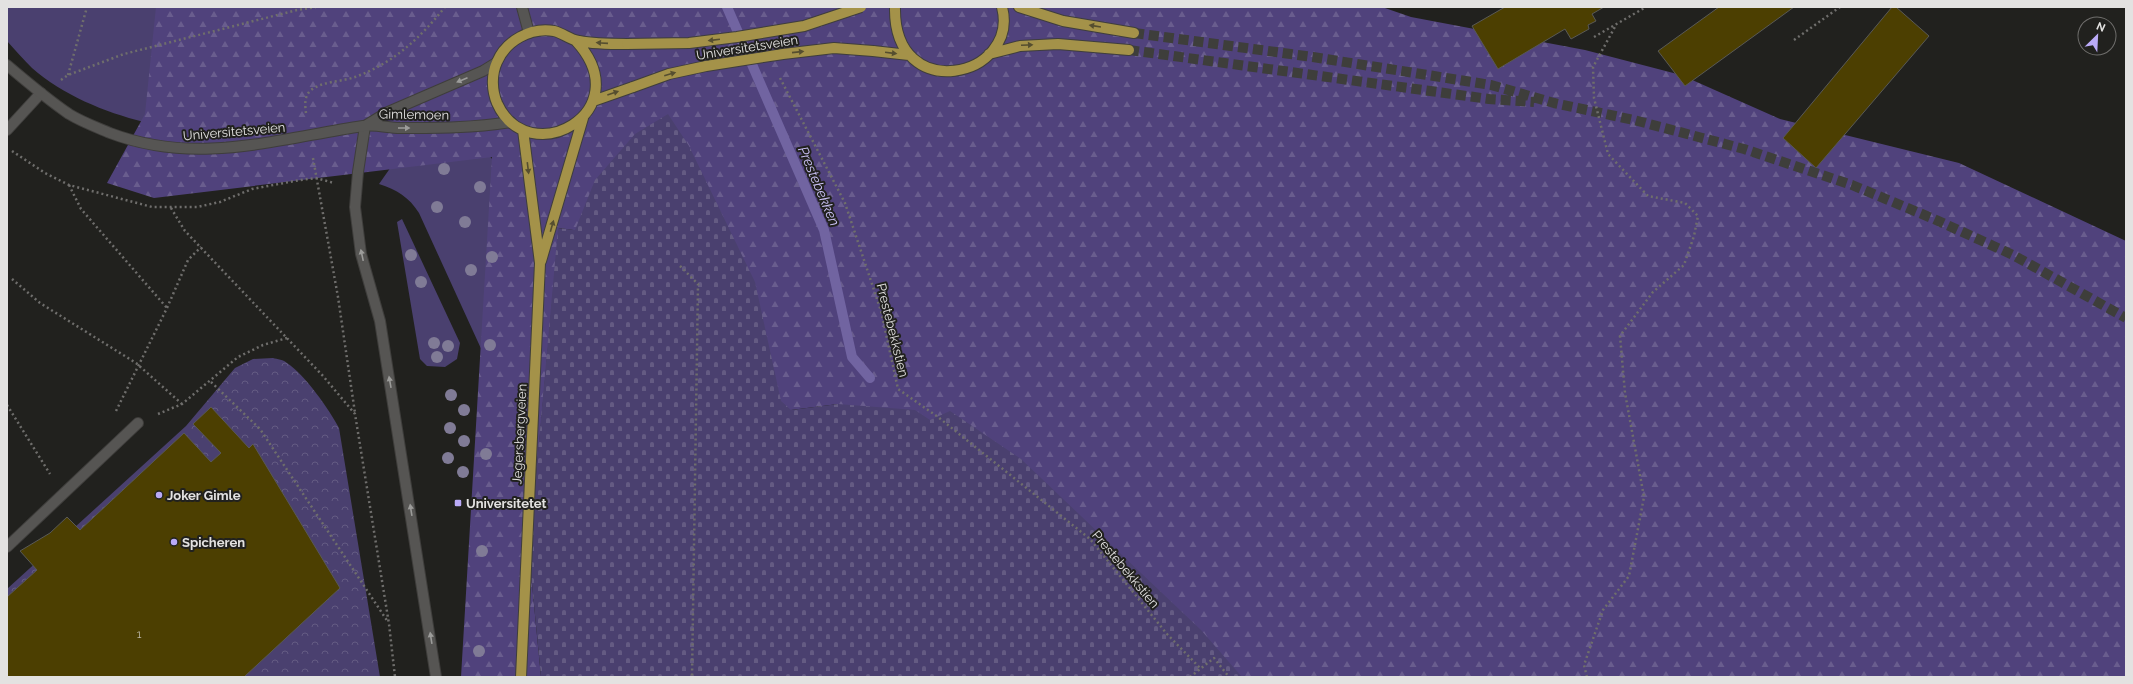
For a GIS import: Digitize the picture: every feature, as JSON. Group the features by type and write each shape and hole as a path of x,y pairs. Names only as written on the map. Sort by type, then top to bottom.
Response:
{"main road":[{"name":"Universitetsveien","path":"576,41 627,44 689,43 804,26 861,7"},
{"path":"895,7 895,24 900,40 909,55 921,64 935,70 950,72 964,70 978,64 989,54 998,41 1003,27 1002,7"},
{"path":"1019,7 1064,21 1134,33"},
{"path":"541,30 554,31 566,35 576,41 588,54 595,69 596,85 593,101 583,118 573,126 561,132 548,134 523,130 511,122 500,110 494,95 493,79 496,63 504,49 515,39 541,30"},
{"path":"989,54 1020,46 1058,44 1129,50"},
{"name":"Universitetsveien","path":"593,101 669,74 706,66 775,55 834,48 909,55"},
{"name":"Jegersbergveien","path":"540,263 583,118"},
{"name":"Jegersbergveien","path":"521,677 540,263 523,130"}],"street":[{"path":"522,7 529,33"},
{"name":"Gimlemoen","path":"365,126 388,112 483,71 496,63"},
{"name":"Universitetsveien","path":"7,65 40,93 70,114 92,126 131,141 173,149 195,150 260,144 365,126"},
{"path":"7,130 40,93"},
{"name":"Gimlemoen","path":"365,126 394,128 484,127 511,122"},
{"path":"365,126 358,172 355,207 361,254 380,322 436,677"},
{"path":"7,547 138,423"}],"path":[{"path":"68,75 87,7"},
{"path":"40,93 68,75 124,54 297,10 316,7"},
{"path":"306,113 305,102 307,94 312,90 321,85 348,80 371,71 391,60 423,34 445,7"},
{"path":"1594,37 1646,7"},
{"path":"1794,40 1840,7"},
{"path":"1587,677 1584,665 1603,610 1629,576 1644,497 1625,393 1620,336 1653,292 1684,265 1694,236 1698,216 1685,203 1648,196 1608,154 1594,98 1593,67 1616,25"},
{"name":"Prestebekkstien","path":"779,75 845,203 881,311 898,389 938,417 1090,539 1167,634 1200,669"},
{"path":"7,147 45,173 69,184 152,207 197,207 220,202 252,189 268,185 316,178 338,184"},
{"path":"312,153 338,297 355,414 389,624 394,677"},
{"path":"69,184 81,209 168,308"},
{"path":"171,208 185,231 287,338 355,414"},
{"path":"115,414 138,365 168,308 188,260 201,247"},
{"path":"680,266 698,284 692,677"},
{"path":"12,279 40,303 138,365 182,404"},
{"path":"138,423 182,404 211,382 238,357 263,345 287,338"},
{"path":"211,382 260,429 389,624"},
{"path":"7,405 63,494"},
{"path":"1190,677 1214,658 1229,677"}],"green space":[{"path":"7,7 418,7 144,122 99,108 57,86 32,68 7,41"},
{"path":"156,7 1382,7 1411,17 1585,50 1681,75 1780,119 1959,163 2126,241 2126,677 1227,677 838,404 791,410 730,410 653,241 559,228 529,553 541,677 461,677 492,157 154,198 107,183 145,114"},
{"path":"668,114 689,146 755,282 781,401 791,410 838,404 915,410 930,420 950,411 1021,459 1201,630 1242,677 541,677 529,553 558,228 575,230 595,180 635,134"},
{"path":"485,151 493,160 494,377 419,213 407,198 379,184 398,157"},
{"path":"402,219 460,343 457,359 445,367 427,366 420,359 397,222"},
{"name":"Spicheren","path":"273,358 286,362 294,368 323,402 339,428 380,677 7,677 7,589 186,426 235,368 253,359"}],"building":[{"path":"1505,7 1604,7 1592,14 1596,21 1588,25 1589,29 1571,39 1565,29 1498,69 1472,26"},
{"path":"1719,7 1794,7 1685,86 1658,51"},
{"path":"1892,7 1896,7 1929,36 1816,168 1783,138"},
{"name":"Spicheren","path":"211,407 249,448 253,444 340,588 244,677 7,677 7,597 37,570 20,551 50,533 67,517 80,530 184,433 211,462 221,453 193,424"}],"waterway":[{"name":"Prestebekken","path":"727,7 824,230 852,357 870,378"}],"tunnel":[{"path":"1134,33 1313,57 1491,85 1554,103 1634,120 1744,149 1852,185 1934,219 2013,255 2126,318"},
{"path":"1129,50 1489,99 1534,102"}],"place":[{"name":"Joker Gimle","path":"159,495"},
{"name":"Universitetet","path":"458,503"},
{"name":"Spicheren","path":"174,542"}]}
